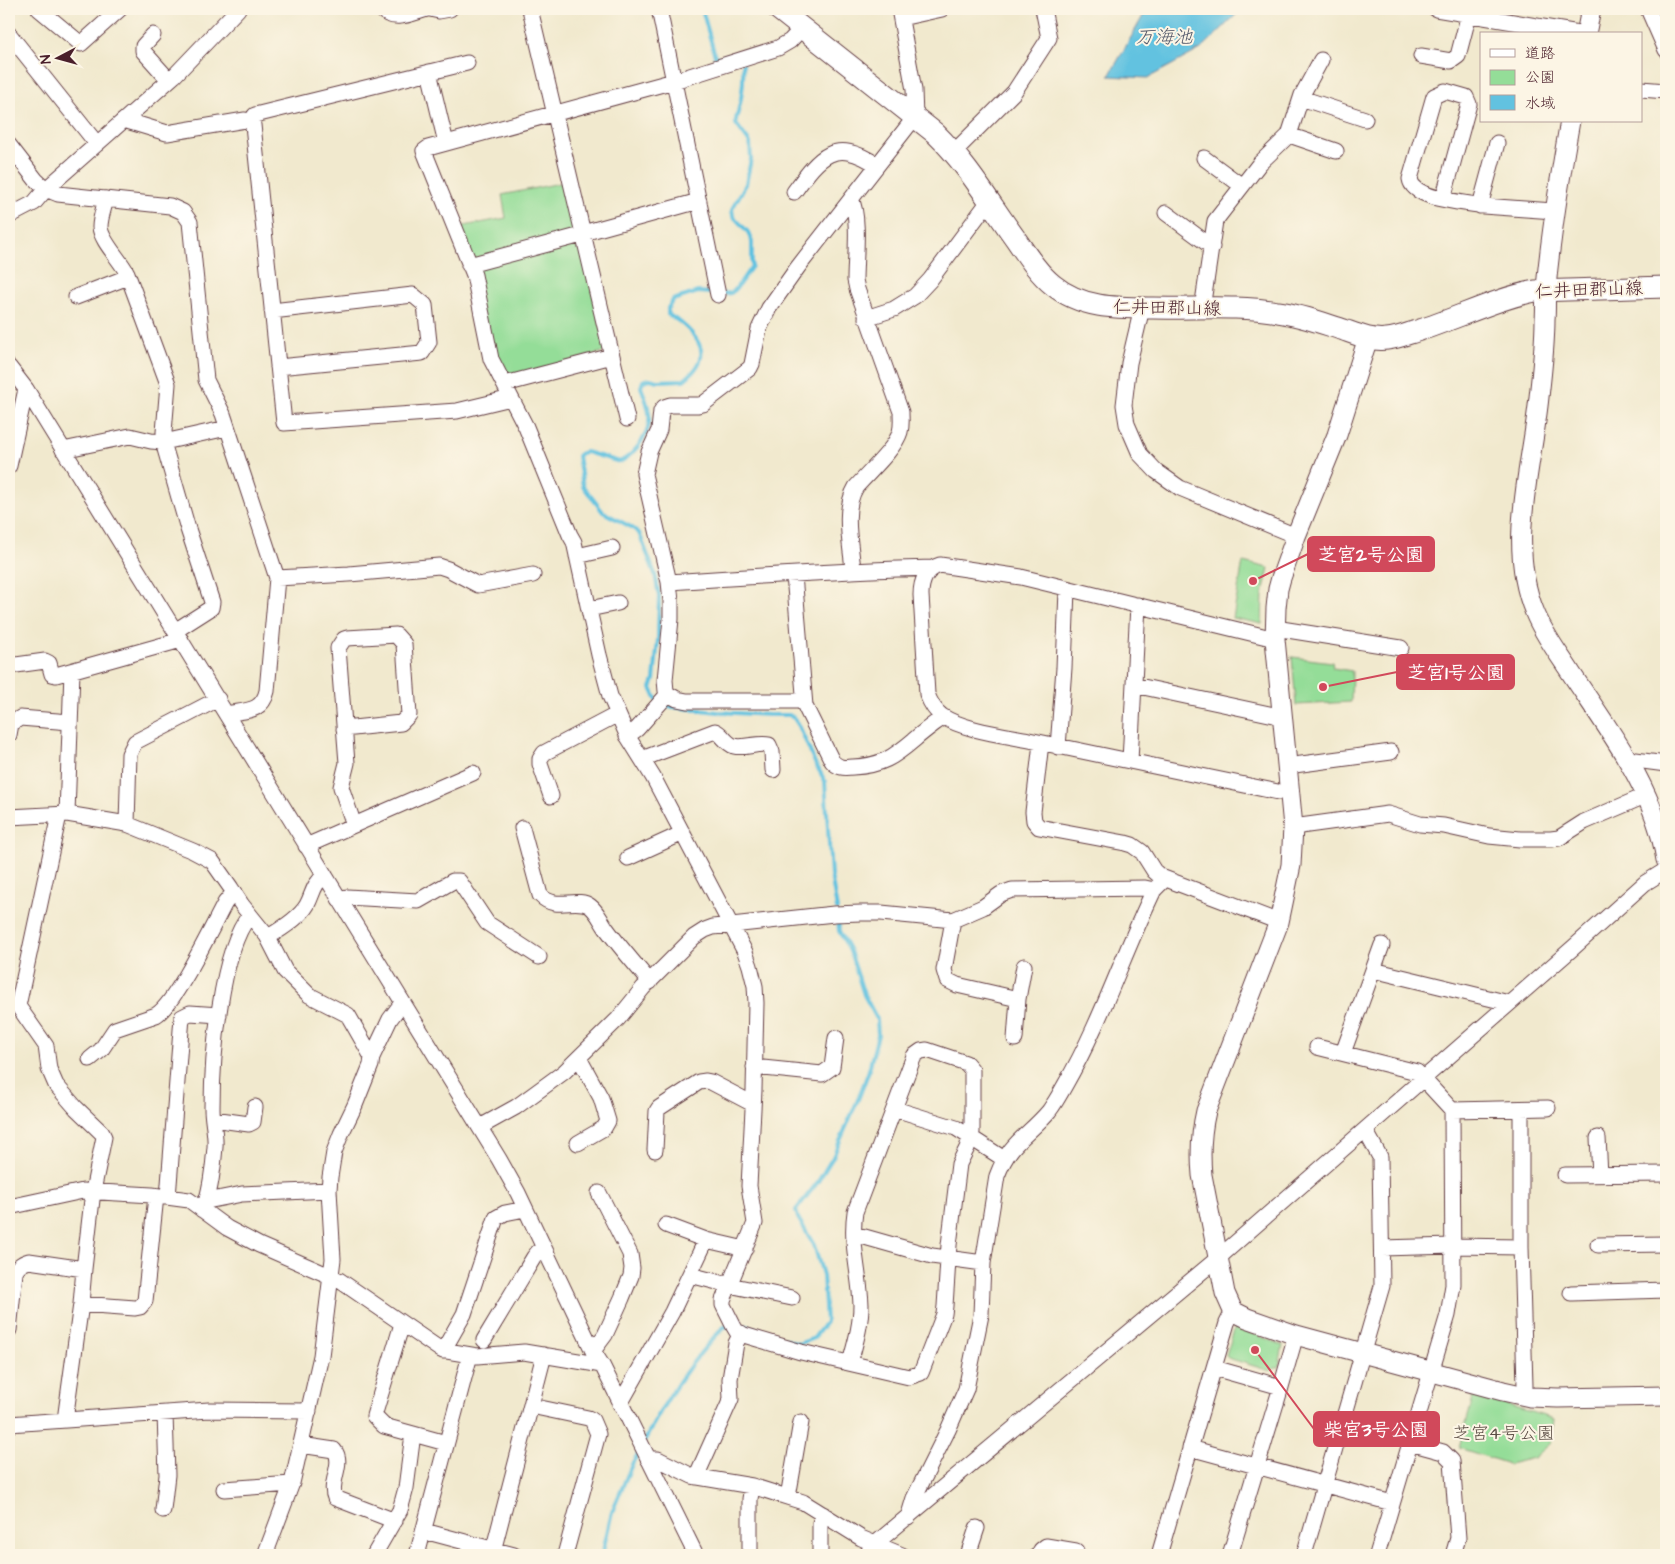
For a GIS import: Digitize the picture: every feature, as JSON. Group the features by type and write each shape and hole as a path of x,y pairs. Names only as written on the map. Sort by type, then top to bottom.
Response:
{"main road":[{"name":"仁井田郡山線","path":"778,9 915,117 954,152 1028,257 1052,285 1077,299 1104,307 1250,309 1298,315 1379,340 1394,338 1443,323 1518,296 1545,290 1666,287"}],"street":[{"path":"39,9 81,44 120,9"},
{"path":"9,216 34,203 46,189 169,80 238,9"},
{"path":"381,9 391,16 428,9 439,11 449,9"},
{"path":"530,9 627,419"},
{"path":"658,9 718,295"},
{"path":"804,701 687,701 676,699 668,694 665,680 671,619 669,582 644,474 649,452 659,430 661,411 664,407 670,404 703,404 750,368 764,315 798,267 915,117 914,90 900,13 942,9"},
{"path":"954,152 1014,92 1049,38 1042,9"},
{"path":"1436,9 1469,14 1492,13 1577,32"},
{"path":"1586,32 1591,9"},
{"path":"1648,9 1666,50"},
{"path":"1420,56 1451,61 1458,56 1469,14"},
{"path":"801,29 778,48 674,81 428,148 425,150 425,154 474,275 490,355 512,398 574,542 608,690 628,736 683,833 748,959 755,986 753,1104 749,1186 755,1223 722,1302 734,1327 741,1333 801,1352 910,1377 921,1373 944,1314 959,1164 972,1132 972,1070 962,1061 927,1050 921,1051 914,1056 859,1199 854,1219 861,1306 860,1326 850,1363"},
{"path":"9,34 97,144"},
{"path":"153,35 144,46 143,51 169,80"},
{"path":"1202,309 1215,221 1267,155 1289,134 1301,98 1321,60"},
{"path":"250,122 255,115 467,63"},
{"path":"429,72 446,143"},
{"path":"1642,89 1666,91"},
{"path":"1443,199 1469,104 1466,97 1445,91 1434,96 1410,179 1412,185 1427,196 1480,206 1554,210"},
{"path":"1301,98 1365,119"},
{"path":"124,120 167,133 242,120 250,122 254,129 284,423 457,411 512,398"},
{"path":"1570,122 1554,210 1545,290 1545,320 1539,398 1520,543 1524,576 1535,613 1553,646 1628,759 1647,795 1659,826 1666,860"},
{"path":"1289,134 1336,151"},
{"path":"1480,206 1497,143"},
{"path":"9,144 36,180 46,189 58,194 170,206 183,212 190,222 206,380 228,428 276,578 265,700 259,707 226,714"},
{"path":"794,192 814,165 828,155 848,151 866,157 878,165"},
{"path":"1204,158 1242,186"},
{"path":"9,666 45,661 49,663 54,675 72,671 178,636 211,608 212,602 167,458 164,442 168,384 122,263 105,242 100,231 106,199"},
{"path":"851,199 855,216 855,280 858,294 901,412 901,426 894,444 852,494 848,510 853,570"},
{"path":"469,265 699,201"},
{"path":"866,318 894,309 916,296 989,201"},
{"path":"1166,213 1212,247"},
{"path":"76,297 128,277"},
{"path":"272,311 414,296 425,305 429,342 422,353 278,367"},
{"path":"1142,308 1130,356 1124,405 1127,424 1140,454 1156,471 1180,488 1296,536"},
{"path":"1368,338 1331,454 1296,536 1278,589 1275,633 1293,827 1291,865 1279,922 1206,1111 1203,1123 1200,1160 1217,1258 1225,1292 1233,1311 1247,1318 1296,1335 1523,1396 1558,1398 1666,1396"},
{"path":"505,384 612,356"},
{"path":"9,367 26,389 218,700 513,1184 593,1351 602,1365 696,1555"},
{"path":"9,466 15,410 26,389"},
{"path":"63,450 130,436 164,442 228,428"},
{"path":"577,556 612,548"},
{"path":"669,582 853,570 933,568 940,565 1021,577 1138,605 1275,633 1401,648"},
{"path":"276,578 439,566 448,568 478,585 533,575"},
{"path":"933,568 924,578 921,590 926,683 930,700 943,717 971,727 1058,747 1278,792 1290,792"},
{"path":"794,575 805,706 832,761 836,765 843,768 882,762 898,753 943,717"},
{"path":"1058,747 1067,589"},
{"path":"590,609 618,603"},
{"path":"1130,762 1138,605"},
{"path":"344,729 402,723 409,716 404,644 396,635 346,638 338,645 344,729 347,767 341,787 354,825"},
{"path":"66,1420 94,1191 104,1137 56,1085 49,1069 46,1046 13,1005 63,814 72,671"},
{"path":"1134,685 1282,717"},
{"path":"628,736 637,729 668,694"},
{"path":"127,824 129,754 135,742 218,700"},
{"path":"551,796 540,764 540,759 544,753 618,714"},
{"path":"9,735 11,724 20,718 70,722"},
{"path":"642,759 715,732 719,733 727,742 734,746 769,745 772,752 773,770"},
{"path":"1042,743 1033,812 1036,824 1042,828 1132,845 1142,852 1154,871 1165,879 1279,922"},
{"path":"1287,766 1391,752"},
{"path":"1628,759 1666,764"},
{"path":"306,846 473,773"},
{"path":"1293,827 1388,814 1420,824 1444,826 1489,836 1540,840 1558,838 1584,822 1647,795"},
{"path":"9,817 63,814 127,824 193,851 212,861 242,906 268,937 285,971 309,995 348,1015 372,1057"},
{"path":"522,828 540,895 546,900 559,904 576,902 588,904 650,982"},
{"path":"628,858 683,833"},
{"path":"871,1550 1217,1258 1645,883 1666,870"},
{"path":"268,937 292,921 305,908 316,883 324,875"},
{"path":"908,1518 914,1498 966,1389 981,1315 983,1264 997,1176 1004,1159 1022,1136 1049,1111 1082,1055 1133,934 1154,890 1165,879"},
{"path":"339,899 347,897 418,902 453,881 458,881 487,923 539,957"},
{"path":"480,1127 516,1107 564,1072 618,1019 650,982 700,934 713,927 860,913 953,920 983,907 1001,894 1012,890 1136,888 1154,890"},
{"path":"90,1059 101,1050 115,1030 160,1012 179,988 225,903 234,892"},
{"path":"205,1205 216,1145 213,1119 214,1060 219,1015 228,966 241,928 250,915"},
{"path":"953,920 944,970 947,980 957,985 1018,1000"},
{"path":"1343,1053 1382,945"},
{"path":"1015,1039 1018,1000 1024,966"},
{"path":"1373,970 1509,1003"},
{"path":"265,1555 291,1484 320,1356 333,1248 329,1190 334,1152 355,1105 372,1057 390,1019 402,1003"},
{"path":"81,1304 135,1308 140,1307 145,1301 162,1196 182,1017 190,1013 219,1015"},
{"path":"754,1067 822,1074 832,1067 836,1038"},
{"path":"1317,1047 1414,1071 1452,1110 1453,1285 1451,1299 1377,1555"},
{"path":"578,1143 604,1128 608,1121 602,1098 579,1058"},
{"path":"655,1150 657,1111 699,1082 712,1082 753,1104"},
{"path":"213,1119 249,1124 253,1122 255,1107"},
{"path":"1452,1110 1548,1108"},
{"path":"895,1109 965,1132 970,1138 1004,1159"},
{"path":"1521,1109 1521,1247 1525,1386 1523,1396"},
{"path":"1304,1555 1382,1286 1380,1157 1365,1130"},
{"path":"1598,1138 1600,1175"},
{"path":"1565,1176 1666,1174"},
{"path":"205,1205 242,1194 329,1190"},
{"path":"9,1207 76,1192 94,1191 162,1196 188,1200 205,1205 227,1228 339,1280 443,1351 470,1355 524,1352 602,1365"},
{"path":"593,1351 606,1335 631,1276 632,1268 630,1254 599,1193"},
{"path":"443,1351 464,1314 496,1218 505,1213 525,1209"},
{"path":"666,1225 706,1240 745,1249"},
{"path":"854,1234 948,1259 983,1264"},
{"path":"620,1404 672,1312 706,1240"},
{"path":"1598,1245 1666,1244"},
{"path":"1382,1248 1521,1247"},
{"path":"484,1340 534,1257 544,1248"},
{"path":"9,1330 15,1273 17,1268 24,1262 29,1261 84,1269"},
{"path":"690,1275 792,1298"},
{"path":"1571,1293 1666,1290"},
{"path":"1159,1555 1227,1323 1233,1311"},
{"path":"402,1324 374,1416 384,1426 446,1443"},
{"path":"696,1477 731,1399 730,1379 736,1343 741,1333"},
{"path":"1230,1555 1296,1335"},
{"path":"417,1555 470,1355"},
{"path":"492,1552 544,1356"},
{"path":"1214,1368 1281,1387"},
{"path":"532,1406 588,1418 592,1420 598,1434 565,1555"},
{"path":"9,1424 209,1410 309,1411"},
{"path":"163,1510 167,1475 165,1414"},
{"path":"788,1497 801,1422"},
{"path":"374,1555 400,1510 406,1488 413,1434"},
{"path":"1410,1443 1443,1452 1452,1461 1458,1538 1453,1555"},
{"path":"301,1445 334,1450 336,1453 338,1458 333,1492 335,1498 395,1521"},
{"path":"1190,1448 1392,1504"},
{"path":"648,1459 658,1459 684,1473 696,1477 752,1486 809,1504 861,1538 871,1550 902,1555"},
{"path":"224,1489 291,1484"},
{"path":"750,1555 750,1499 752,1486"},
{"path":"820,1553 820,1523 823,1514"},
{"path":"968,1555 977,1528"},
{"path":"424,1531 492,1552 514,1555"},
{"path":"1038,1555 1046,1546 1076,1551"}],"green space":[{"path":"565,182 607,351 507,378 493,358 459,227 506,218 502,195"},
{"path":"1243,562 1269,568 1263,593 1262,624 1233,618"},
{"path":"1292,657 1332,662 1333,668 1352,671 1351,702 1296,705"},
{"path":"1235,1327 1283,1345 1279,1366 1270,1371 1228,1358 1226,1356"},
{"name":"芝宮4号公園","path":"1474,1395 1554,1419 1551,1443 1534,1458 1509,1464 1459,1448"}],"water":[{"name":"万海池","path":"1147,9 1242,9 1201,49 1148,78 1109,76"}],"waterway":[{"path":"702,9 715,56 718,58 735,54"},
{"path":"722,294 731,293 735,290 752,266 752,242 748,232 733,216 732,209 746,184 751,159 750,143 736,124 741,100 743,64"},
{"path":"657,701 651,688 654,680 658,639 659,596 655,574 639,533 603,512 583,486 578,456 586,452 620,462 637,448 642,441 649,420 648,406 641,387 643,381 650,379 658,381 684,380 692,373 701,358 699,345 695,338 689,330 668,314 668,308 673,300 698,292 713,293"},
{"path":"664,706 718,712 789,715 793,717 825,781 831,875 837,909"},
{"path":"738,1326 746,1326 798,1344 814,1338 826,1322 823,1275 814,1245 798,1218 796,1210 817,1183 833,1157 868,1073 878,1035 877,1019 864,995 850,951 839,931 838,916"},
{"path":"644,1442 670,1396 690,1367 724,1327 728,1326"},
{"path":"602,1555 612,1512 633,1462 640,1451"}],"place":[{"name":"芝宮2号公園","path":"1253,581"},
{"name":"芝宮1号公園","path":"1323,687"},
{"name":"柴宮3号公園","path":"1255,1350"}]}
